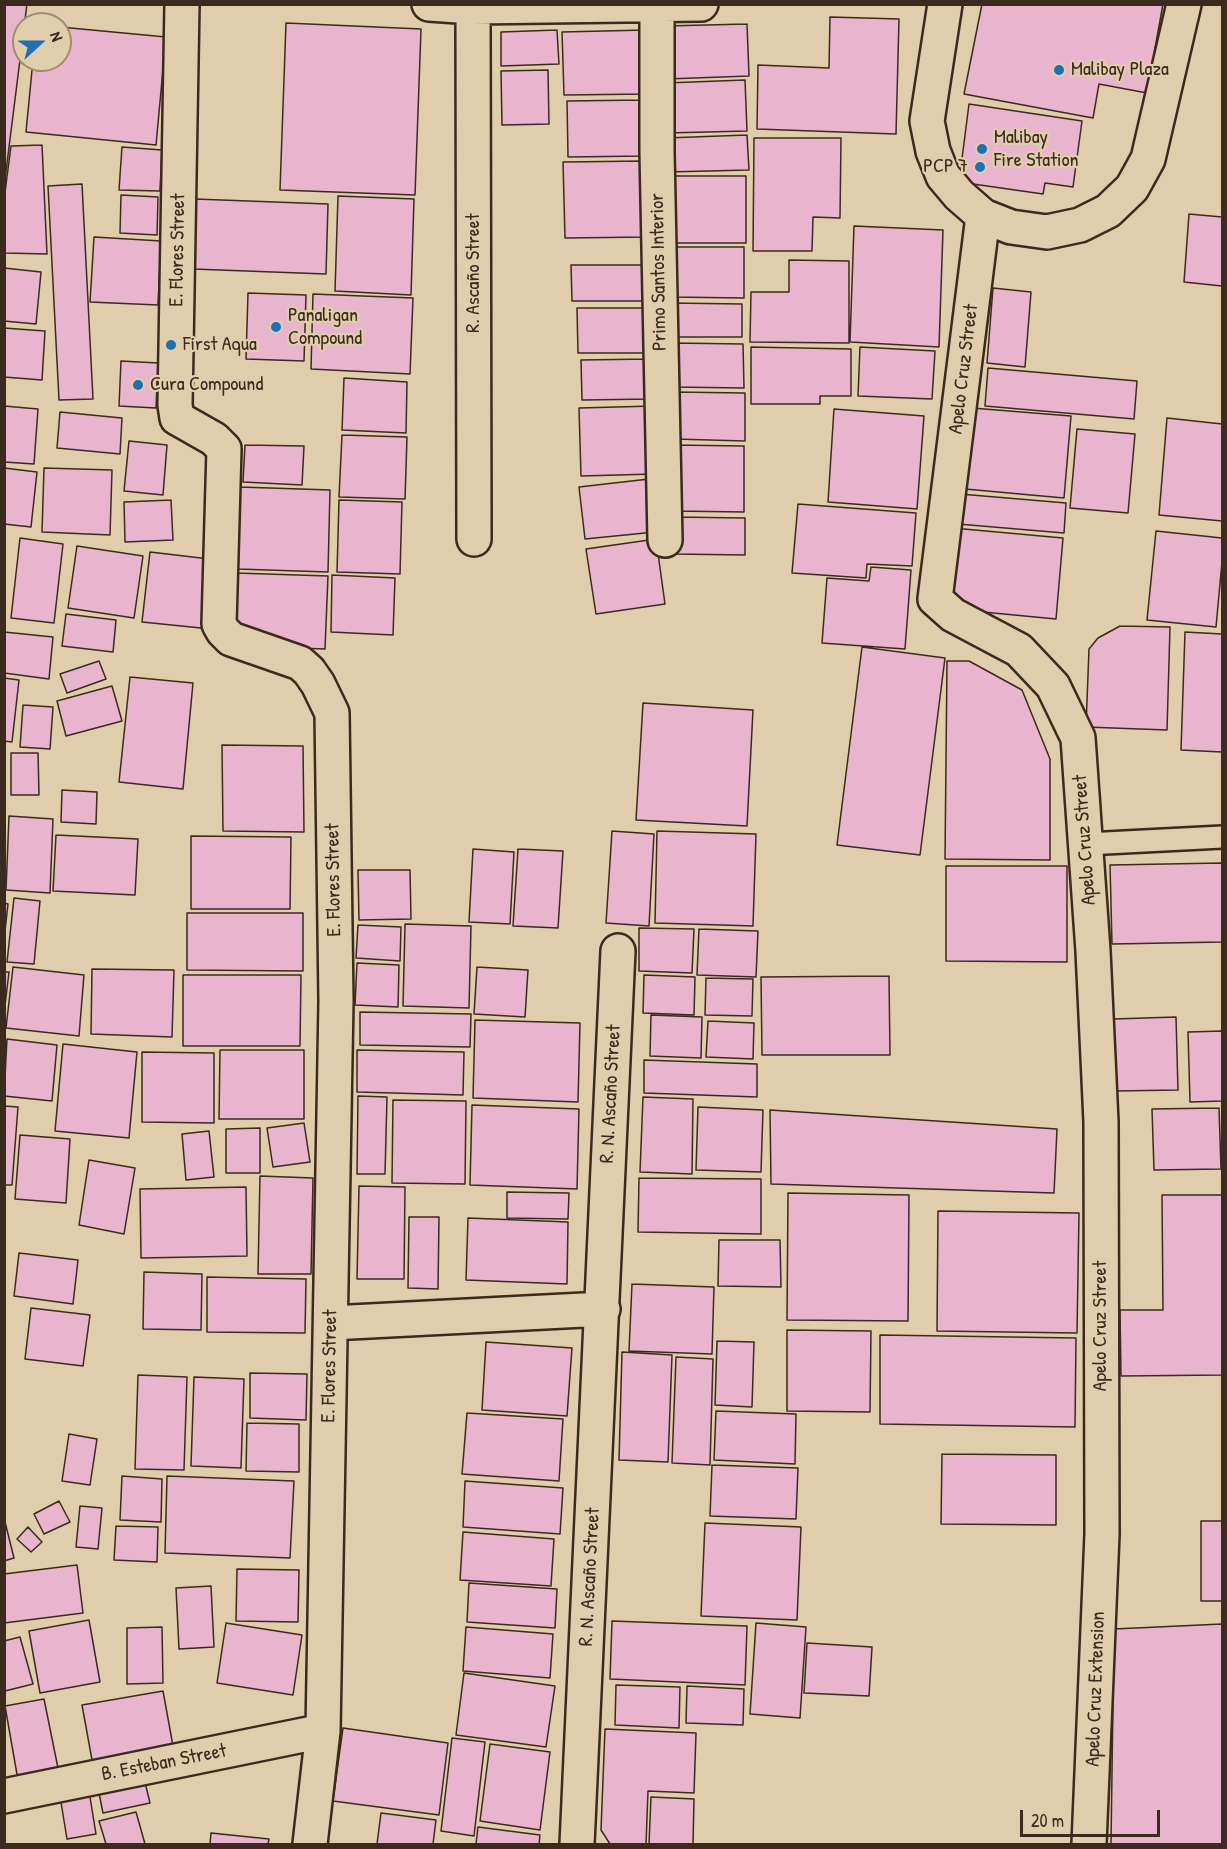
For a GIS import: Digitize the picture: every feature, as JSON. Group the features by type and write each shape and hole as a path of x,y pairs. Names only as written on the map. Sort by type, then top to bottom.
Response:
{"street":[{"name":"E. Flores Street","path":"182,4 175,405 177,418 213,439 224,449 219,624 231,639 300,663 318,684 332,713 336,1001 331,1323 323,1731 310,1845"},
{"path":"429,4 473,7 701,4"},
{"path":"945,4 927,121 933,151 943,176 959,195 983,216 1011,226 1047,232 1080,225 1108,211 1132,188 1148,159 1184,4"},
{"name":"Primo Santos Interior","path":"657,5 657,163 665,540"},
{"name":"R. Ascaño Street","path":"473,7 474,539"},
{"name":"Apelo Cruz Street","path":"983,216 935,599 953,615 1019,650 1053,686 1078,738 1093,951 1101,1122 1102,1534"},
{"name":"R. N. Ascaño Street","path":"577,1845 618,951"},
{"path":"331,1323 603,1309"},
{"name":"Apelo Cruz Extension","path":"1089,1845 1102,1534"},
{"name":"B. Esteban Street","path":"4,1796 323,1731"}],"lane":[{"path":"1086,844 1222,837"}],"building":[{"path":"4,4 27,4 26,12 12,12 12,72 18,72 4,187"},
{"name":"Malibay Plaza","path":"982,4 1163,4 1147,93 1099,84 1093,118 964,94"},
{"path":"830,17 899,19 896,134 757,129 758,65 829,68"},
{"path":"286,23 421,29 415,195 280,190"},
{"path":"747,24 749,76 667,79 665,26"},
{"path":"72,28 166,37 156,145 26,132 32,72 72,72"},
{"path":"557,30 559,64 501,66 501,32"},
{"path":"645,30 647,94 564,95 562,32"},
{"path":"548,70 549,124 502,125 501,71"},
{"path":"745,80 747,131 667,133 665,83"},
{"path":"642,100 644,156 568,157 567,101"},
{"path":"969,104 1082,121 1073,187 1045,183 1043,194 959,182"},
{"path":"747,135 749,170 668,172 666,138"},
{"path":"754,138 841,138 840,218 813,217 812,251 753,251"},
{"path":"42,145 47,254 4,253 4,200 11,146"},
{"path":"122,147 162,150 160,191 119,190"},
{"path":"646,161 647,237 565,238 563,162"},
{"path":"667,176 746,176 746,243 666,243"},
{"path":"82,184 93,399 59,400 48,186"},
{"path":"121,195 158,197 157,235 120,233"},
{"path":"338,196 414,199 411,295 335,291"},
{"path":"195,199 328,204 326,274 193,269"},
{"path":"1189,214 1222,217 1222,286 1184,282"},
{"path":"854,226 943,230 939,347 850,342"},
{"path":"94,237 161,241 158,305 90,302"},
{"path":"670,247 744,247 744,298 670,297"},
{"path":"789,260 849,261 849,343 750,342 751,292 789,292"},
{"path":"571,265 644,265 645,301 572,301"},
{"path":"4,268 41,272 36,324 4,321"},
{"path":"993,288 1031,292 1025,367 987,363"},
{"name":"Panaligan Compound","path":"248,293 306,295 304,361 246,359"},
{"path":"313,294 413,298 410,374 311,369"},
{"path":"670,303 742,304 742,337 670,337"},
{"path":"577,308 648,308 649,353 578,353"},
{"path":"4,328 45,331 42,380 4,377"},
{"path":"673,343 743,344 744,388 673,387"},
{"path":"751,347 851,349 851,396 820,396 820,404 751,404"},
{"path":"860,347 935,351 932,399 858,396"},
{"path":"650,359 652,399 582,400 581,360"},
{"name":"Cura Compound","path":"121,361 158,363 156,408 119,406"},
{"path":"988,368 1137,381 1134,419 985,406"},
{"path":"344,378 407,382 406,433 342,430"},
{"path":"674,392 745,393 745,441 674,439"},
{"path":"4,406 38,409 34,464 4,462"},
{"path":"653,406 655,474 581,476 579,408"},
{"path":"972,408 1071,416 1064,498 965,489"},
{"path":"834,409 924,416 917,509 828,502"},
{"path":"60,412 122,418 120,454 57,448"},
{"path":"1167,418 1222,424 1222,521 1159,515"},
{"path":"1077,429 1135,434 1128,513 1070,508"},
{"path":"342,435 407,437 405,499 339,497"},
{"path":"129,441 167,445 163,495 124,491"},
{"path":"245,445 304,446 302,485 243,482"},
{"path":"672,445 744,446 744,512 672,511"},
{"path":"4,468 37,472 31,527 4,524"},
{"path":"44,468 112,470 110,535 42,532"},
{"path":"649,479 655,532 585,539 579,487"},
{"path":"240,487 330,490 328,572 237,569"},
{"path":"960,494 1066,503 1064,533 958,524"},
{"path":"171,500 173,540 125,542 124,502"},
{"path":"339,500 402,502 400,574 337,572"},
{"path":"798,504 916,513 912,566 867,564 866,578 792,573"},
{"path":"674,517 745,518 745,555 673,554"},
{"path":"953,528 1063,538 1056,619 983,612 958,604 949,580"},
{"path":"1156,531 1222,538 1216,627 1147,620"},
{"path":"20,538 63,544 54,623 11,618"},
{"path":"656,539 665,604 596,614 586,549"},
{"path":"77,546 143,556 134,618 68,608"},
{"path":"150,552 218,560 211,629 142,622"},
{"path":"871,567 911,570 905,649 822,643 827,578 869,581"},
{"path":"236,573 328,576 325,649 268,647 248,636 234,617"},
{"path":"332,575 395,578 393,635 331,632"},
{"path":"66,614 116,620 113,652 62,646"},
{"path":"1120,626 1170,627 1167,730 1086,727 1089,649 1098,638"},
{"path":"4,632 53,637 49,679 4,673"},
{"path":"1185,632 1222,634 1222,752 1181,750"},
{"path":"862,647 945,658 920,855 837,845"},
{"path":"99,661 106,679 67,693 60,674"},
{"path":"947,661 969,661 1022,690 1050,759 1050,860 945,859"},
{"path":"130,677 193,683 183,789 119,782"},
{"path":"4,678 19,680 12,742 4,741"},
{"path":"112,686 122,721 66,736 57,701"},
{"path":"643,703 753,710 747,826 636,820"},
{"path":"23,705 53,707 50,749 20,747"},
{"path":"222,745 303,746 304,832 223,831"},
{"path":"11,753 38,753 39,795 11,795"},
{"path":"62,790 97,792 96,824 61,822"},
{"path":"9,816 53,819 50,893 6,890"},
{"path":"612,831 654,834 649,926 606,923"},
{"path":"657,831 756,834 753,926 655,923"},
{"path":"56,835 138,839 135,895 53,891"},
{"path":"191,836 291,837 290,909 191,909"},
{"path":"473,849 514,852 510,924 469,922"},
{"path":"518,849 563,851 558,928 513,926"},
{"path":"1222,863 1222,942 1112,944 1110,865"},
{"path":"946,866 1067,866 1067,962 946,961"},
{"path":"358,870 410,870 411,919 359,920"},
{"path":"14,898 40,901 34,964 7,962"},
{"path":"4,903 8,904 4,940"},
{"path":"187,913 303,913 303,971 187,970"},
{"path":"405,924 471,926 469,1008 403,1006"},
{"path":"358,925 401,927 400,961 356,958"},
{"path":"639,928 694,929 692,973 639,971"},
{"path":"699,929 758,931 756,977 697,975"},
{"path":"357,963 399,965 398,1007 355,1005"},
{"path":"13,967 84,975 79,1036 6,1028"},
{"path":"477,967 528,970 525,1017 474,1014"},
{"path":"92,969 174,970 172,1037 91,1034"},
{"path":"4,972 9,972 4,1014"},
{"path":"183,975 301,975 300,1046 183,1046"},
{"path":"644,975 695,977 694,1015 643,1013"},
{"path":"889,976 890,1055 762,1055 761,977"},
{"path":"706,978 753,979 752,1016 705,1015"},
{"path":"360,1012 471,1014 470,1047 360,1045"},
{"path":"651,1015 702,1017 701,1058 650,1056"},
{"path":"1176,1017 1178,1090 1115,1091 1113,1019"},
{"path":"475,1020 580,1023 578,1102 473,1098"},
{"path":"708,1021 754,1023 753,1059 706,1057"},
{"path":"1222,1031 1222,1101 1190,1102 1188,1032"},
{"path":"7,1039 57,1045 52,1101 4,1096"},
{"path":"63,1044 137,1052 129,1138 55,1131"},
{"path":"220,1050 304,1050 304,1119 219,1119"},
{"path":"357,1050 464,1052 463,1095 357,1092"},
{"path":"142,1052 214,1053 214,1123 142,1122"},
{"path":"644,1060 757,1064 757,1097 644,1093"},
{"path":"358,1096 387,1097 385,1174 357,1174"},
{"path":"643,1097 693,1099 692,1174 640,1172"},
{"path":"393,1100 466,1101 465,1184 392,1183"},
{"path":"472,1105 579,1109 577,1189 470,1185"},
{"path":"4,1106 18,1107 12,1185 4,1185"},
{"path":"698,1107 763,1110 761,1172 696,1170"},
{"path":"1219,1108 1221,1169 1154,1170 1152,1109"},
{"path":"770,1110 1057,1129 1054,1193 771,1184"},
{"path":"304,1123 310,1162 273,1167 267,1128"},
{"path":"260,1128 260,1173 226,1173 226,1129"},
{"path":"209,1131 214,1177 186,1180 182,1134"},
{"path":"20,1135 70,1139 66,1203 15,1199"},
{"path":"89,1160 135,1168 124,1234 79,1225"},
{"path":"260,1176 313,1178 311,1274 258,1274"},
{"path":"639,1178 761,1179 761,1234 638,1232"},
{"path":"359,1186 405,1187 404,1279 357,1279"},
{"path":"246,1187 247,1256 141,1258 140,1189"},
{"path":"507,1192 569,1193 568,1219 507,1218"},
{"path":"788,1193 909,1195 908,1321 787,1320"},
{"path":"1162,1195 1222,1195 1222,1375 1121,1376 1120,1310 1163,1310"},
{"path":"938,1211 1079,1213 1077,1333 937,1331"},
{"path":"409,1217 439,1217 438,1289 408,1288"},
{"path":"468,1218 568,1222 567,1284 466,1280"},
{"path":"719,1240 780,1240 781,1287 718,1286"},
{"path":"19,1253 78,1260 73,1304 14,1296"},
{"path":"144,1272 202,1274 201,1330 143,1329"},
{"path":"207,1277 306,1279 305,1333 207,1332"},
{"path":"632,1284 714,1287 712,1354 629,1351"},
{"path":"31,1308 90,1315 83,1366 25,1359"},
{"path":"787,1330 871,1331 870,1412 787,1411"},
{"path":"880,1335 1076,1338 1075,1427 880,1424"},
{"path":"717,1341 754,1342 752,1407 715,1405"},
{"path":"486,1342 572,1348 567,1416 482,1410"},
{"path":"622,1352 672,1355 668,1462 619,1460"},
{"path":"676,1357 713,1359 710,1465 672,1463"},
{"path":"250,1373 307,1374 306,1420 250,1418"},
{"path":"138,1375 187,1377 184,1470 135,1469"},
{"path":"194,1377 244,1379 241,1468 191,1466"},
{"path":"716,1411 796,1414 795,1464 714,1460"},
{"path":"467,1413 563,1419 559,1481 462,1474"},
{"path":"247,1423 299,1424 299,1472 246,1471"},
{"path":"69,1434 97,1439 90,1485 62,1481"},
{"path":"942,1454 1056,1455 1056,1525 941,1524"},
{"path":"712,1465 798,1468 796,1519 710,1516"},
{"path":"122,1476 162,1479 161,1522 120,1520"},
{"path":"167,1476 294,1481 290,1558 165,1553"},
{"path":"465,1481 563,1488 560,1534 463,1527"},
{"path":"59,1501 70,1522 44,1534 34,1514"},
{"path":"80,1506 102,1508 98,1549 76,1547"},
{"path":"4,1518 14,1558 4,1561"},
{"path":"1201,1521 1222,1521 1222,1601 1201,1601"},
{"path":"705,1523 801,1527 797,1620 701,1616"},
{"path":"116,1526 158,1527 157,1562 114,1560"},
{"path":"28,1527 42,1542 31,1552 17,1539"},
{"path":"463,1532 554,1539 551,1586 460,1580"},
{"path":"77,1565 83,1613 4,1623 4,1574"},
{"path":"237,1569 299,1570 298,1622 236,1621"},
{"path":"469,1583 557,1589 555,1628 467,1622"},
{"path":"211,1586 214,1647 179,1649 176,1588"},
{"path":"89,1620 100,1682 40,1693 29,1631"},
{"path":"612,1621 747,1626 745,1685 610,1679"},
{"path":"226,1623 302,1635 293,1695 217,1683"},
{"path":"756,1623 806,1627 800,1718 750,1714"},
{"path":"1222,1624 1222,1844 1111,1844 1114,1629"},
{"path":"162,1627 163,1683 127,1684 127,1628"},
{"path":"466,1627 553,1634 550,1678 463,1671"},
{"path":"20,1637 33,1684 5,1691 4,1641"},
{"path":"807,1643 872,1647 869,1696 804,1693"},
{"path":"464,1673 555,1686 546,1747 456,1735"},
{"path":"616,1685 680,1687 679,1728 615,1725"},
{"path":"687,1686 744,1689 743,1725 686,1723"},
{"path":"163,1691 173,1746 92,1760 82,1705"},
{"path":"44,1699 59,1773 18,1780 5,1706"},
{"path":"343,1728 448,1743 439,1815 333,1801"},
{"path":"605,1729 696,1733 694,1793 648,1791 646,1844 610,1844 601,1830"},
{"path":"452,1738 485,1742 474,1836 441,1831"},
{"path":"490,1744 550,1752 540,1830 480,1821"},
{"path":"144,1778 150,1803 103,1813 98,1788"},
{"path":"88,1785 96,1834 67,1839 59,1790"},
{"path":"651,1797 694,1799 693,1844 649,1844"},
{"path":"136,1812 145,1844 106,1844 99,1821"},
{"path":"381,1813 436,1820 433,1844 377,1844"},
{"path":"478,1827 540,1835 539,1844 476,1844"},
{"path":"211,1833 269,1839 268,1844 210,1844"}],"place":[{"name":"Malibay Plaza","path":"1059,70"},
{"name":"Malibay Fire Station","path":"982,149"},
{"name":"PCP 7","path":"980,167"},
{"name":"Panaligan Compound","path":"276,327"},
{"name":"First Aqua","path":"171,345"},
{"name":"Cura Compound","path":"138,385"}]}
